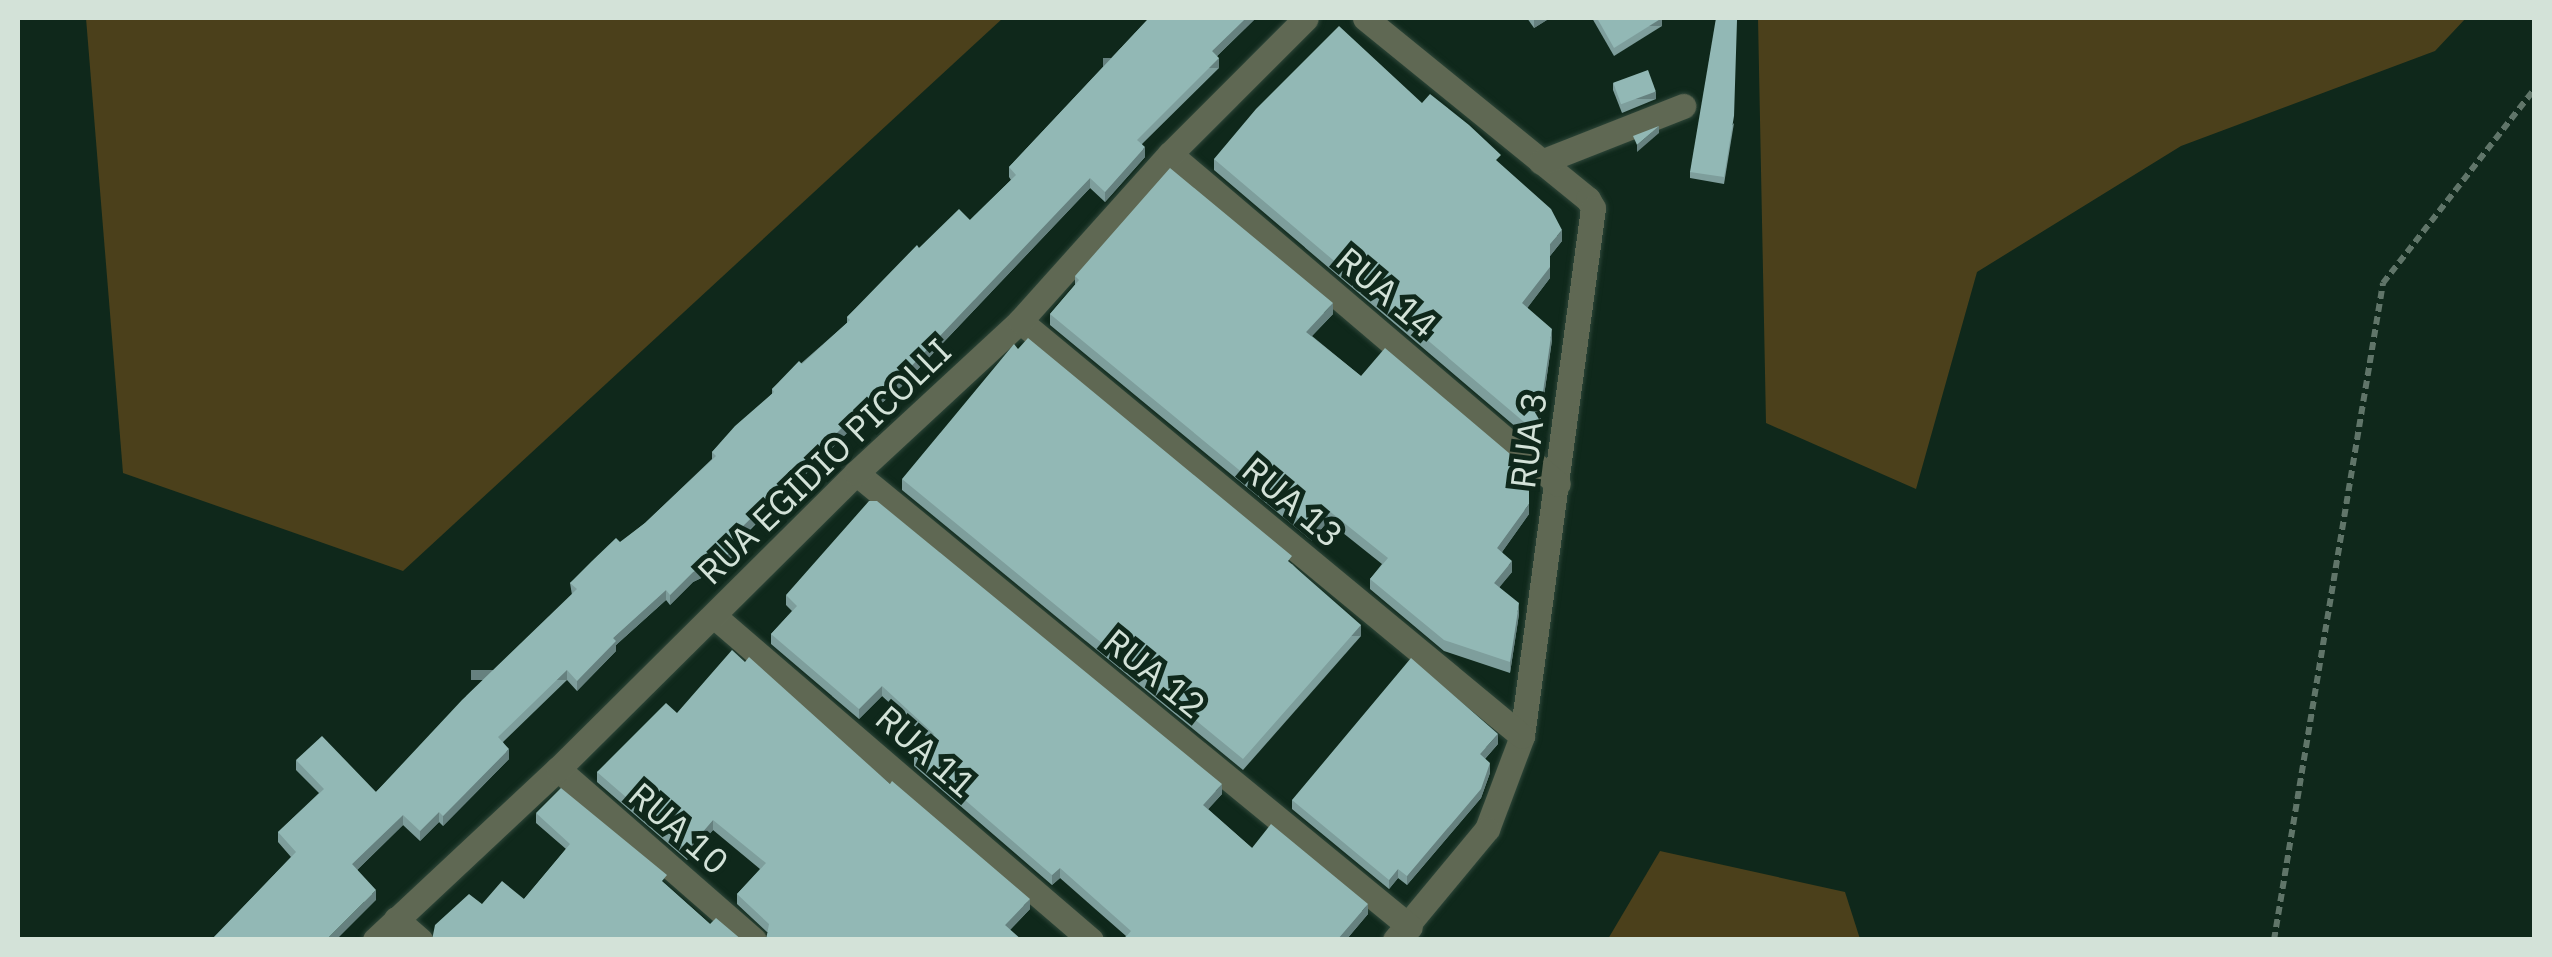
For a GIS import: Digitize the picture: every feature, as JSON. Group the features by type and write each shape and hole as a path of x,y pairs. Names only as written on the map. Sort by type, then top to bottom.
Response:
{"street":[{"name":"RUA EGIDIO PICOLLI","path":"375,940 558,769 856,473 1020,322 1170,154 1306,18"},
{"name":"RUA 3","path":"1365,18 1593,208 1522,736 1487,829 1403,933"},
{"path":"1540,162 1683,106"},
{"name":"RUA 14","path":"1170,154 1558,484"},
{"name":"RUA 13","path":"1020,322 1522,736"},
{"name":"RUA 12","path":"856,473 1403,933"},
{"name":"RUA 11","path":"714,616 1091,940"},
{"name":"RUA 10","path":"558,769 754,940"},
{"path":"396,919 420,940"}],"path":[{"path":"2274,940 2383,282 2534,90"}],"shaded area":[{"path":"86,18 1003,18 403,571 123,473"},
{"path":"1758,18 2466,18 2435,51 2181,146 1977,272 1916,489 1766,423"},
{"path":"1660,851 1845,892 1860,939 1608,939"}],"building":[{"path":"1149,18 1246,18 1212,51 1219,58 1137,140 1145,147 1105,192 1090,178 902,376 852,418 742,527 744,539 726,556 693,572 670,595 666,590 613,638 616,641 577,681 567,670 498,737 509,749 443,816 439,812 420,831 403,815 352,864 376,890 326,940 211,940 296,852 278,832 324,789 296,760 322,736 376,792 462,700 577,589 570,583 616,538 620,542 645,523 716,456 712,452 735,426 774,392 772,389 799,361 802,364 850,320 847,317 917,245 919,248 959,209 970,220 1016,175 1009,167"},
{"path":"1597,18 1662,18 1614,48"},
{"path":"1716,18 1737,20 1734,116 1724,177 1690,172"},
{"path":"1339,26 1422,103 1430,94 1469,125 1501,155 1496,160 1551,209 1562,230 1550,244 1550,267 1522,303 1552,329 1537,433 1214,159 1256,109"},
{"path":"1648,70 1656,92 1621,104 1613,83"},
{"path":"1659,126 1637,145 1633,136"},
{"path":"1170,168 1333,303 1306,332 1361,376 1385,348 1529,470 1529,504 1497,548 1512,561 1494,583 1519,603 1510,662 1444,640 1370,579 1388,558 1328,510 1312,530 1050,314 1079,280 1075,276"},
{"path":"1028,338 1292,556 1288,561 1361,625 1243,759 902,479 1014,344 1018,349"},
{"path":"869,501 877,501 1222,784 1203,805 1252,848 1271,824 1368,904 1337,940 1123,940 1131,931 1060,868 1052,875 914,756 934,734 882,686 859,709 771,634 797,606 786,595"},
{"path":"732,650 745,662 749,657 890,784 892,781 1030,899 1005,925 1022,940 766,940 769,924 737,894 766,863 713,820 687,850 597,772 666,703 677,713"},
{"path":"1411,658 1498,734 1480,754 1490,763 1481,789 1407,876 1398,869 1389,880 1292,800"},
{"path":"561,788 667,875 662,881 710,924 716,918 742,940 432,940 435,925 469,894 482,904 502,881 524,899 570,844 536,813"}]}
